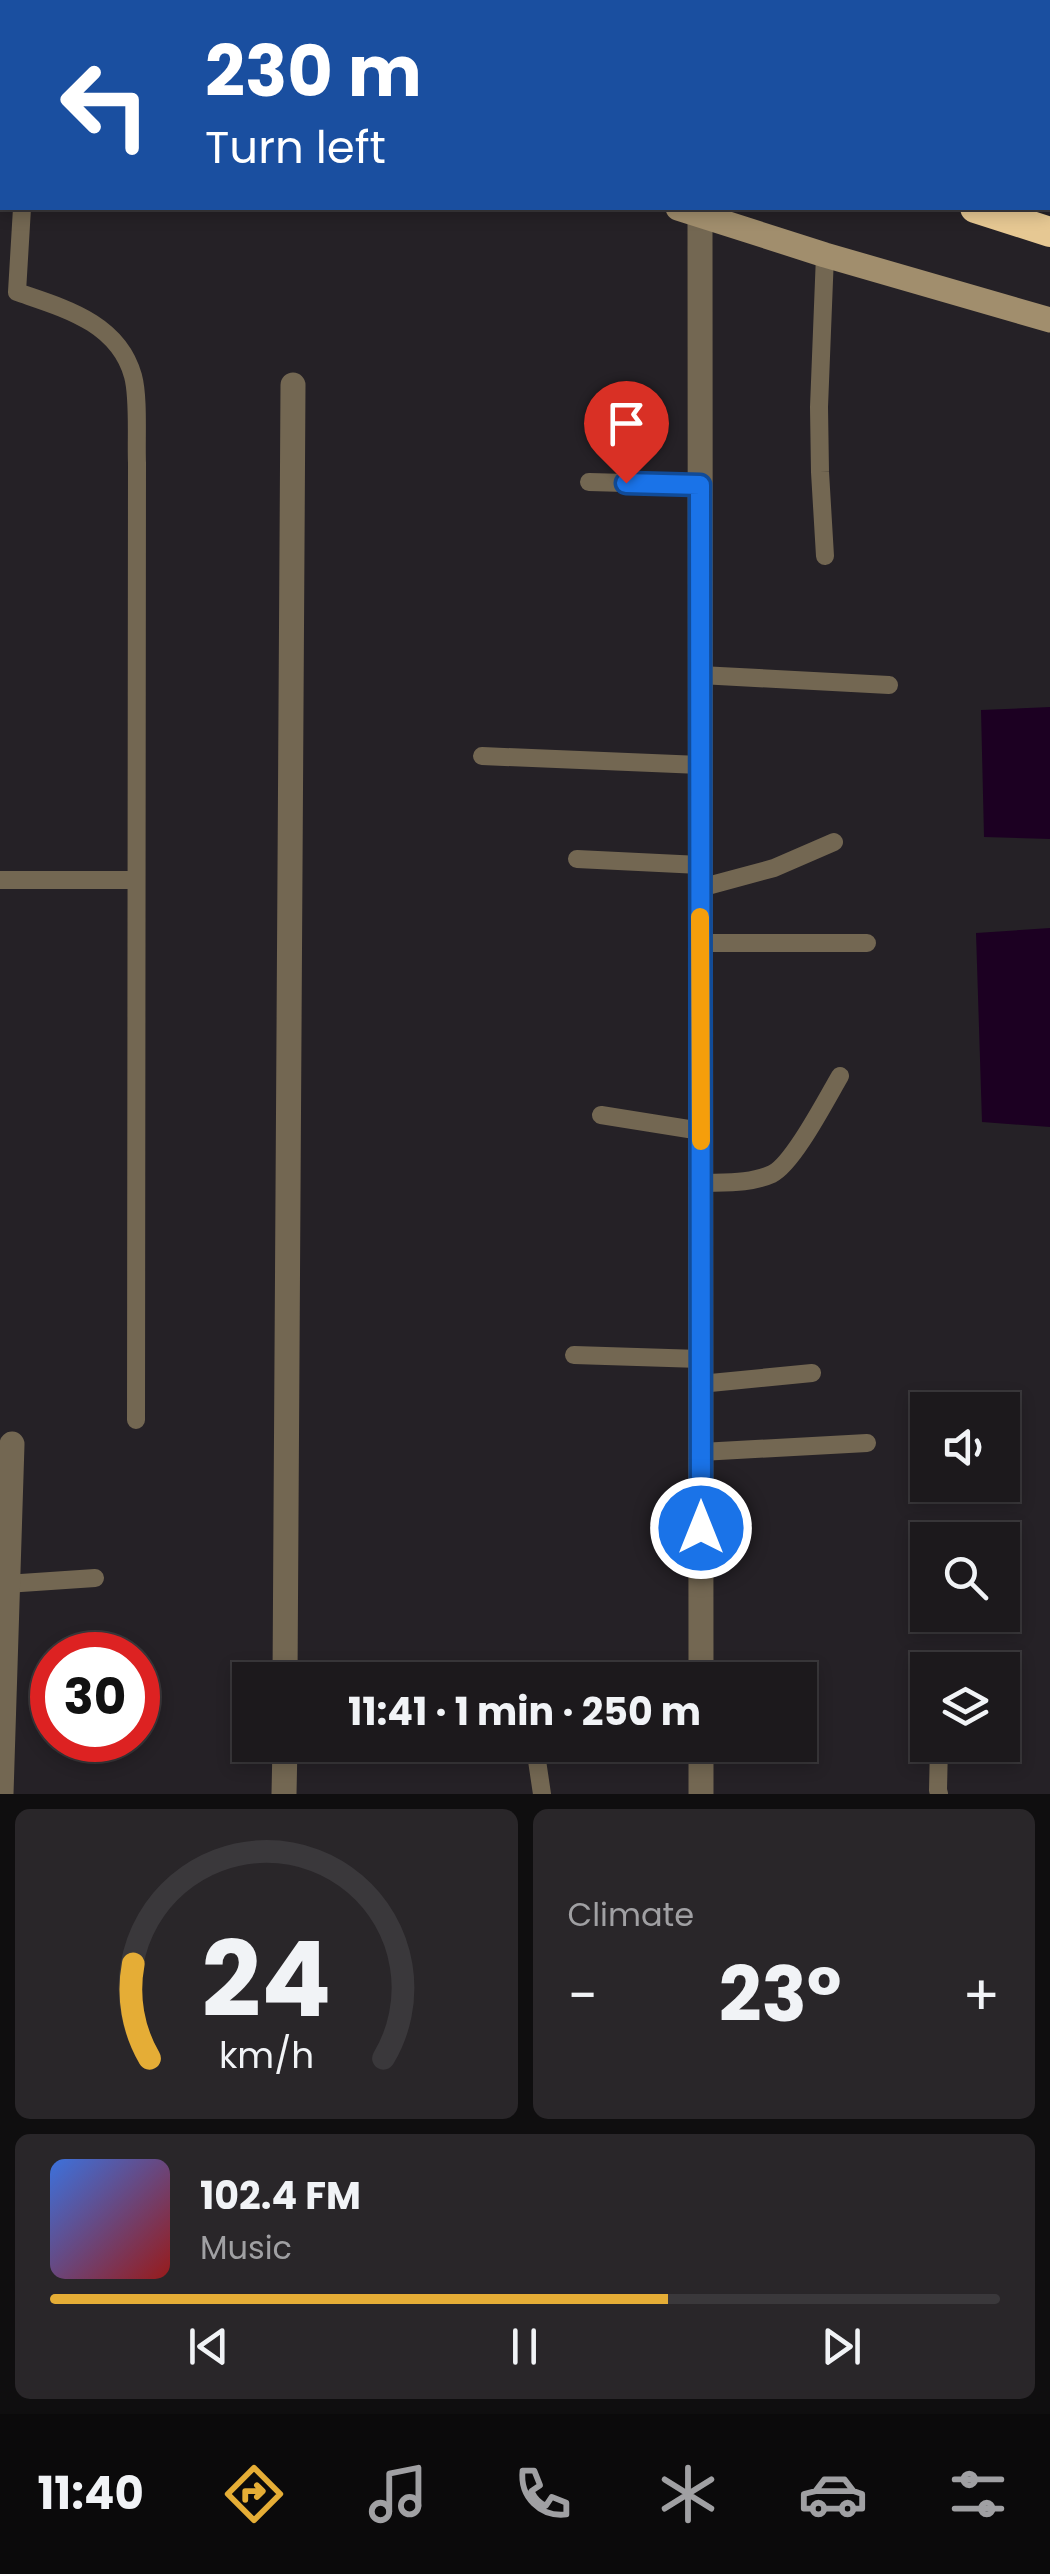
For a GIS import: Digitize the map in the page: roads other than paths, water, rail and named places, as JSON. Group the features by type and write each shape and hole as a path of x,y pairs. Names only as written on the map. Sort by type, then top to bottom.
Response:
{"highway":[{"path":"981,210 1050,232"}],"main road":[{"path":"689,211 1050,320"}],"street":[{"path":"689,211 700,485 701,1662"},
{"path":"285,1662 293,385"},
{"path":"1,1794 12,1444"},
{"path":"284,1762 284,1794"},
{"path":"701,1762 701,1794"}],"lane":[{"path":"22,210 8,294 81,314 104,332 124,357 134,378 136,1420"},
{"path":"825,254 819,407 825,556"},
{"path":"590,482 700,485"},
{"path":"700,675 889,685"},
{"path":"482,756 700,765"},
{"path":"577,859 700,876 774,868 834,842"},
{"path":"0,880 136,880"},
{"path":"700,943 866,943"},
{"path":"700,1184 752,1181 777,1172 840,1076"},
{"path":"600,1115 701,1131"},
{"path":"574,1354 700,1372 812,1373"},
{"path":"701,1452 868,1443"},
{"path":"6,1584 95,1578"},
{"path":"537,1762 542,1794"},
{"path":"939,1762 940,1794"}]}
